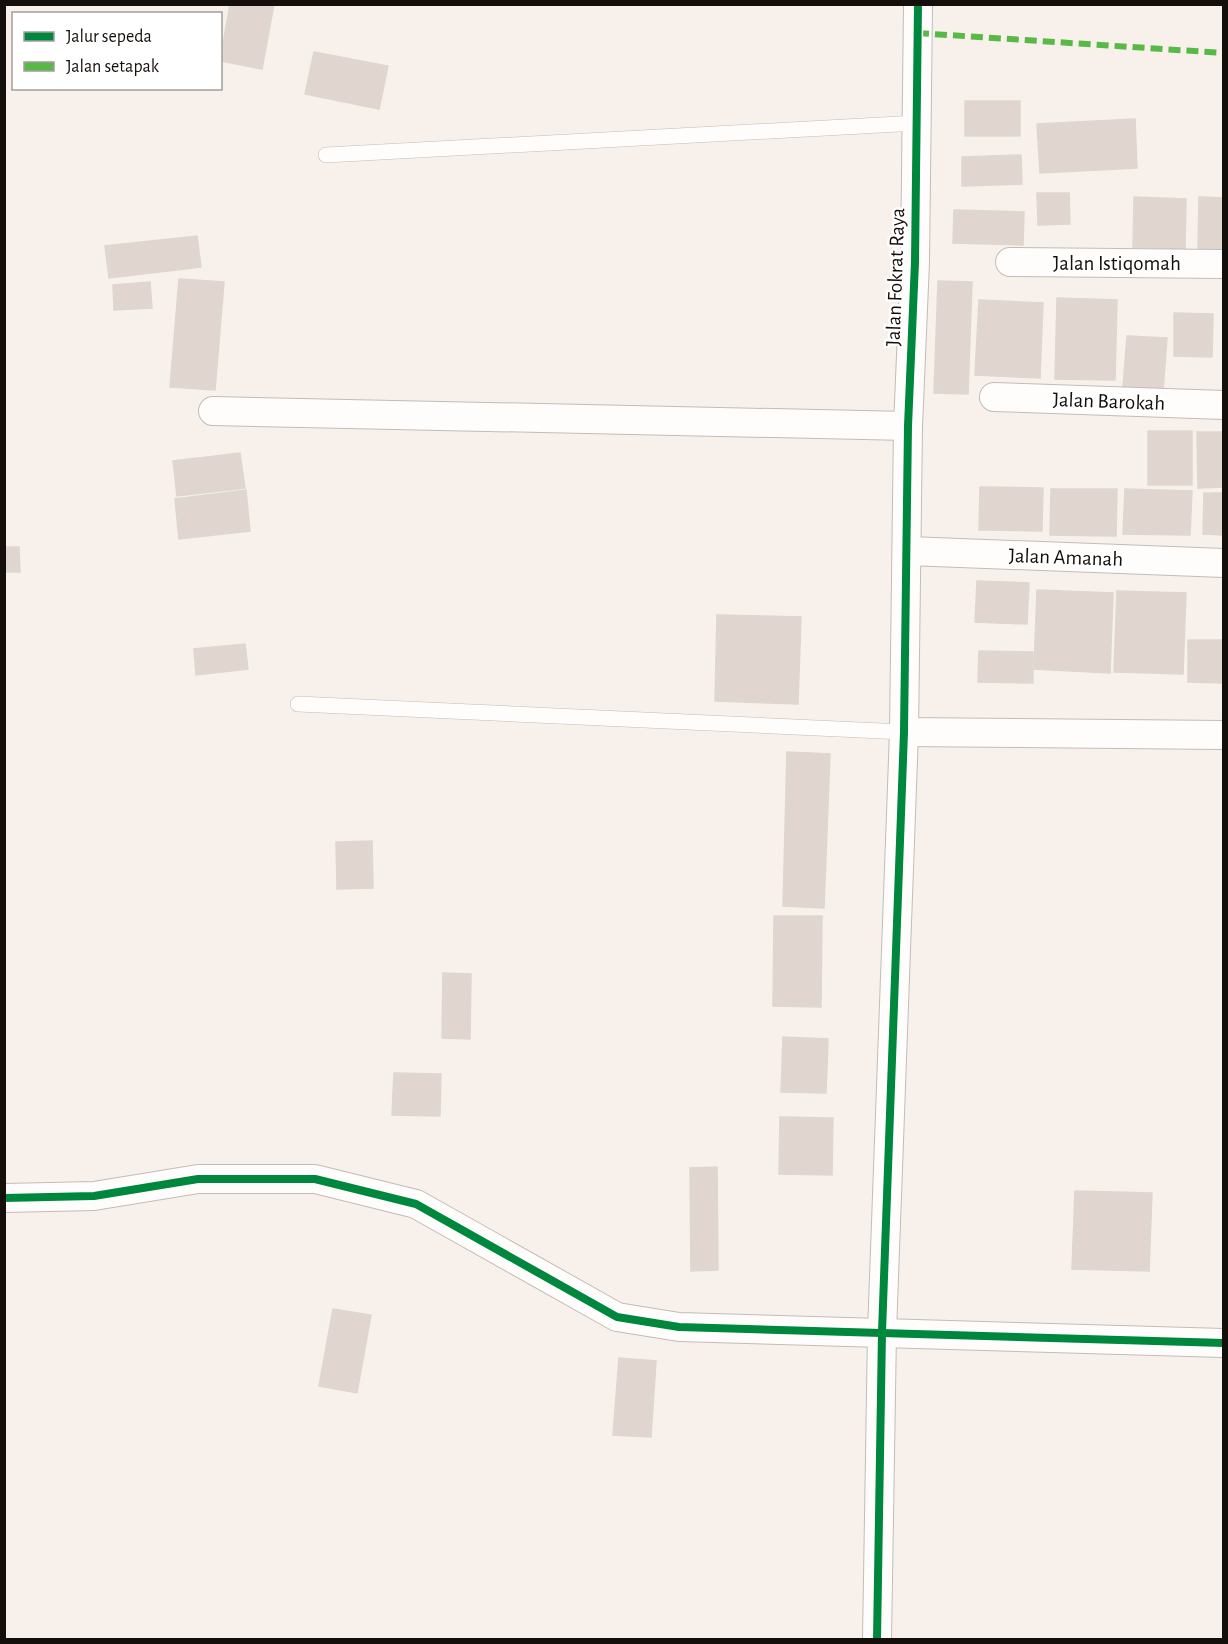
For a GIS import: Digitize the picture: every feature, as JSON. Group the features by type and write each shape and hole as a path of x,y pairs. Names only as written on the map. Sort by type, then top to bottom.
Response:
{"street":[{"name":"Jalan Fokrat Raya","path":"877,1640 882,1332 904,732 908,426 915,262 918,4"},
{"name":"Jalan Istiqomah","path":"1010,262 1224,264"},
{"name":"Jalan Barokah","path":"994,397 1224,405"},
{"path":"213,411 908,426"},
{"name":"Jalan Amanah","path":"908,551 1224,563"},
{"path":"904,732 1224,735"},
{"path":"4,1198 94,1196 198,1179 315,1179 416,1204 617,1317 680,1327 1224,1343"}],"lane":[{"path":"326,155 917,123"},
{"path":"298,704 904,732"}],"building":[{"path":"230,4 274,4 262,69 222,61"},
{"path":"314,52 388,66 379,109 305,94"},
{"path":"965,101 1020,101 1020,136 965,136"},
{"path":"1135,119 1137,168 1040,173 1037,124"},
{"path":"1021,155 1022,184 962,186 962,157"},
{"path":"1037,193 1069,193 1070,224 1038,225"},
{"path":"1134,197 1186,199 1185,249 1133,247"},
{"path":"1199,197 1224,198 1224,249 1198,249"},
{"path":"954,210 1024,212 1023,245 953,243"},
{"path":"197,236 201,267 109,278 105,246"},
{"path":"179,279 224,282 215,390 170,387"},
{"path":"938,281 972,282 968,394 934,393"},
{"path":"150,282 152,308 114,310 113,285"},
{"path":"1057,298 1117,300 1115,380 1055,379"},
{"path":"979,300 1043,303 1040,378 975,375"},
{"path":"1174,313 1213,314 1212,357 1174,356"},
{"path":"1127,336 1167,338 1163,391 1123,388"},
{"path":"1148,431 1192,431 1192,485 1148,485"},
{"path":"1197,432 1224,432 1224,487 1198,488"},
{"path":"240,453 245,488 177,496 173,461"},
{"path":"980,487 1043,488 1042,531 979,530"},
{"path":"1051,489 1117,489 1116,536 1050,535"},
{"path":"1125,489 1192,491 1190,535 1123,534"},
{"path":"246,490 250,531 179,539 175,499"},
{"path":"1204,493 1224,493 1224,535 1203,534"},
{"path":"4,547 19,547 20,572 4,572"},
{"path":"977,581 1029,583 1027,624 975,622"},
{"path":"1037,590 1113,593 1110,673 1034,669"},
{"path":"1117,591 1186,593 1183,674 1114,672"},
{"path":"717,615 801,617 798,704 715,701"},
{"path":"1188,640 1224,640 1224,683 1188,682"},
{"path":"245,644 248,669 196,675 194,649"},
{"path":"979,651 1033,652 1033,683 978,682"},
{"path":"787,752 830,754 824,908 783,906"},
{"path":"372,841 373,888 337,889 336,842"},
{"path":"774,916 822,916 821,1007 773,1006"},
{"path":"443,973 471,974 470,1039 442,1038"},
{"path":"783,1037 828,1039 826,1093 781,1092"},
{"path":"394,1073 441,1074 440,1116 392,1115"},
{"path":"780,1117 833,1118 832,1175 779,1174"},
{"path":"717,1167 718,1270 691,1271 690,1168"},
{"path":"1075,1191 1152,1193 1149,1271 1072,1269"},
{"path":"333,1309 371,1315 357,1393 319,1386"},
{"path":"619,1358 656,1361 651,1437 613,1435"}],"marked path":[{"path":"917,33 1224,53"}],"cycle path":[{"path":"877,1640 882,1332 904,732 908,426 915,262 918,4"},
{"path":"4,1198 94,1196 198,1179 315,1179 416,1204 617,1317 679,1327 1224,1343"}]}
